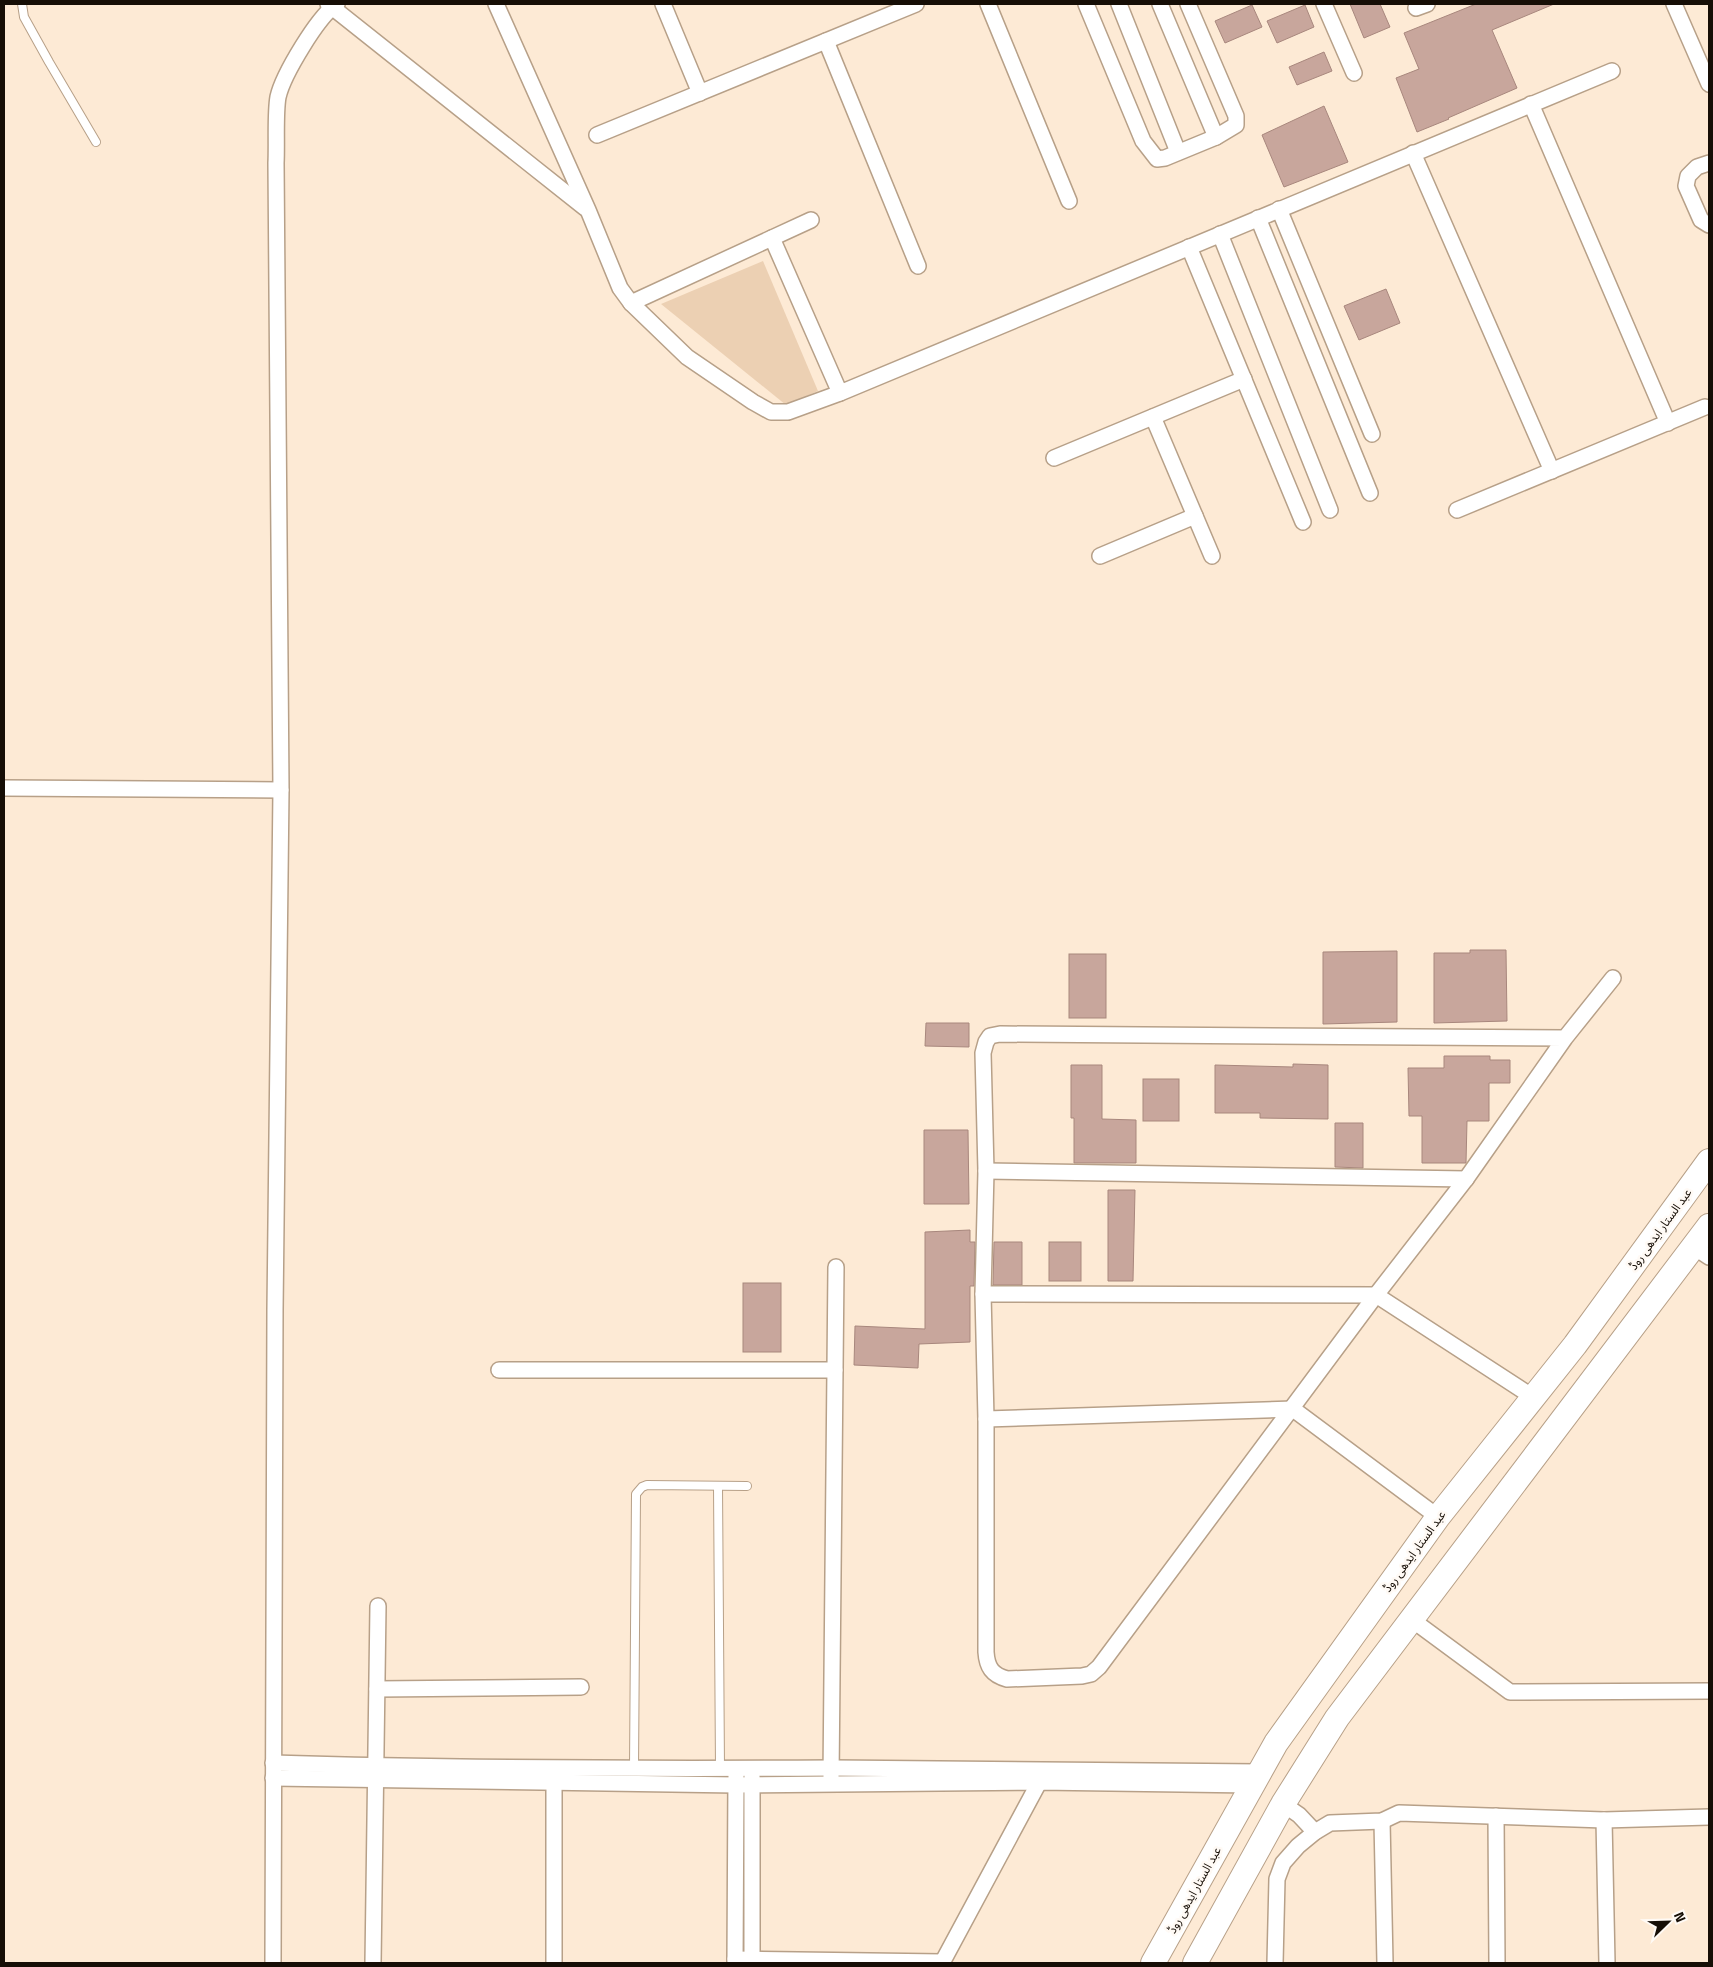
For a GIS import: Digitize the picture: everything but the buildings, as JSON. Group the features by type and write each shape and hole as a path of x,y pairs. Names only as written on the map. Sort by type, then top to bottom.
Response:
{"main road":[{"name":"عبد الستار ایدھی روڈ","path":"1153,1963 1276,1743 1438,1517 1575,1345 1709,1161"},
{"path":"1195,1963 1283,1804 1337,1718 1411,1619 1702,1252 1709,1226"}],"street":[{"path":"496,4 588,210 620,288 631,303 687,357 771,412 788,412 840,393 1612,71"},
{"path":"663,4 700,93"},
{"path":"597,135 916,4"},
{"path":"988,4 1069,201"},
{"path":"1086,4 1143,141 1157,159 1216,137 1236,125 1236,116 1188,4"},
{"path":"1119,4 1178,152"},
{"path":"1160,4 1216,137"},
{"path":"1324,4 1354,73"},
{"path":"1674,4 1709,84"},
{"path":"273,1963 275,1320 281,790 276,172 278,97 294,61 315,26 332,5 588,210"},
{"path":"826,41 918,266"},
{"path":"1531,104 1668,423"},
{"path":"1413,153 1552,471"},
{"path":"1709,163 1697,168 1688,176 1686,186 1701,220 1709,225"},
{"path":"1279,209 1372,434"},
{"path":"1258,218 1370,494"},
{"path":"631,303 811,220"},
{"path":"1220,234 1330,510"},
{"path":"772,238 840,393"},
{"path":"1189,247 1303,522"},
{"path":"1054,458 1244,379"},
{"path":"1457,510 1705,407"},
{"path":"1153,417 1212,556"},
{"path":"1100,556 1195,516"},
{"path":"4,788 281,790"},
{"path":"1566,1038 1005,1034 990,1036 983,1052 986,1170 983,1294 986,1419 986,1652 987,1662 997,1676 1007,1679 1082,1676 1091,1674 1099,1667 1376,1295 1466,1178 1566,1038 1613,978"},
{"path":"986,1170 1466,1178"},
{"path":"830,1785 836,1267"},
{"path":"983,1294 1376,1295 1533,1396"},
{"path":"499,1370 835,1370"},
{"path":"986,1419 1293,1408 1438,1517"},
{"path":"374,1963 378,1606"},
{"path":"1411,1619 1510,1692 1709,1691"},
{"path":"377,1688 582,1687"},
{"path":"376,1774 720,1768 737,1769 752,1777 830,1785 1042,1775"},
{"path":"273,1771 554,1782 736,1785 752,1777 831,1768 1042,1775 1255,1778"},
{"path":"737,1769 735,1961 942,1963 1042,1775"},
{"path":"752,1777 752,1961"},
{"path":"554,1782 554,1963"},
{"path":"1283,1804 1299,1815 1315,1832"},
{"path":"1274,1963 1277,1879 1283,1863 1298,1846 1330,1823 1382,1821 1399,1813 1604,1820 1709,1817"},
{"path":"1496,1816 1497,1963"},
{"path":"1604,1820 1607,1963"},
{"path":"1382,1821 1385,1963"}],"lane":[{"path":"22,4 24,17 96,142"},
{"path":"634,1768 636,1494 642,1487 647,1485 747,1486"},
{"path":"718,1486 720,1768"}],"shaded area":[{"path":"763,261 818,391 786,405 661,304"}]}
